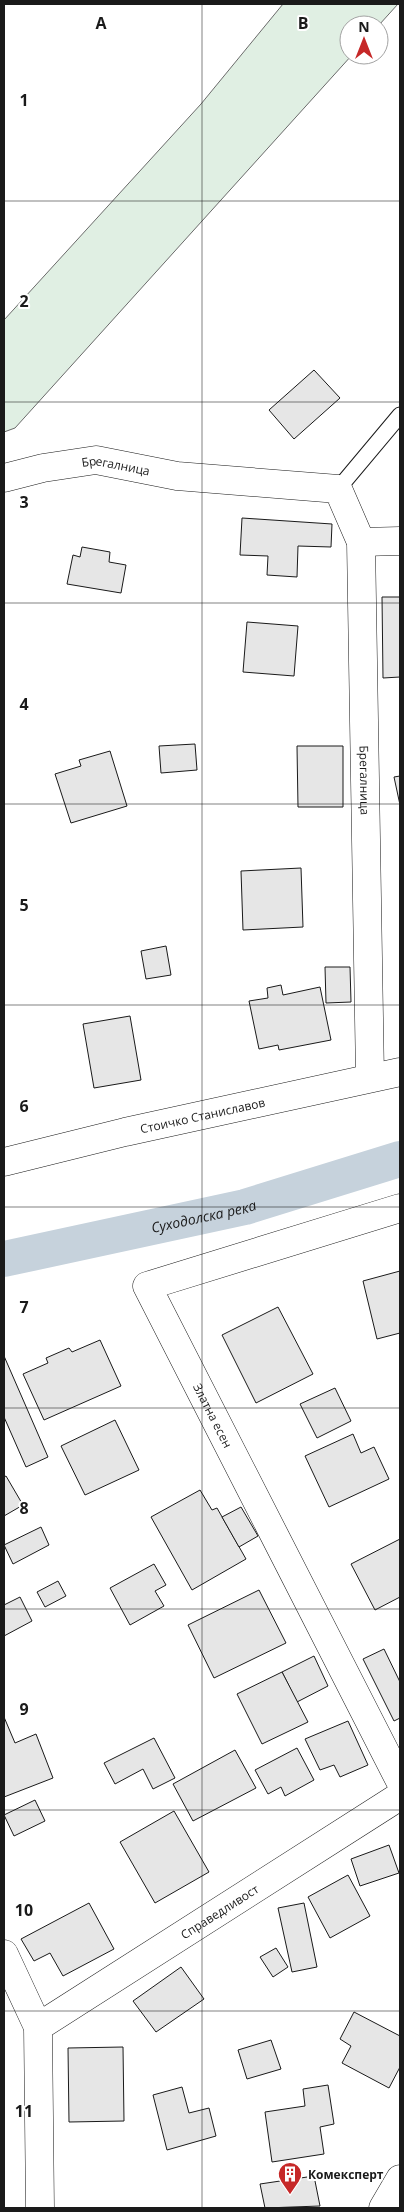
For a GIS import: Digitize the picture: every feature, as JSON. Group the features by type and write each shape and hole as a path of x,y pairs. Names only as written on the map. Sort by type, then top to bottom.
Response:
{"street":[{"name":"Брегалница","path":"4,478 43,468 96,460 177,476 338,489 361,542 370,1077"},
{"path":"361,542 400,541"},
{"name":"Стоичко Станиславов","path":"4,1162 370,1077 400,1072"},
{"name":"Златна есен","path":"400,1208 147,1286 400,1781"},
{"name":"Справедливост","path":"38,2027 400,1796"},
{"path":"4,1954 38,2027 40,2208"},
{"path":"383,2208 400,2179"}],"lane":[{"path":"338,489 400,415"}],"green space":[{"path":"283,4 398,4 388,15 339,15 339,65 343,65 15,428 4,432 4,320 201,104"}],"building":[{"path":"314,370 340,398 294,439 269,410"},
{"path":"242,518 332,524 331,547 298,546 297,577 267,575 268,556 240,555"},
{"path":"82,547 110,552 109,562 126,565 121,593 67,584 73,555 80,557"},
{"path":"382,597 400,597 400,677 383,678"},
{"path":"247,622 298,626 294,676 243,672"},
{"path":"195,744 197,770 161,773 159,746"},
{"path":"297,746 343,746 343,807 298,807"},
{"path":"110,751 127,806 71,823 55,774 81,766 79,760"},
{"path":"400,776 400,805 394,777"},
{"path":"301,868 303,927 243,930 241,871"},
{"path":"166,946 171,975 146,979 141,951"},
{"path":"325,967 350,967 351,1002 326,1003"},
{"path":"281,985 283,995 320,987 331,1040 279,1050 278,1045 259,1049 249,1001 268,998 267,988"},
{"path":"130,1016 141,1080 94,1088 83,1024"},
{"path":"400,1271 400,1333 377,1339 363,1281"},
{"path":"278,1307 313,1374 256,1403 222,1335"},
{"path":"100,1340 121,1386 44,1420 23,1374 48,1363 46,1358 69,1348 72,1352"},
{"path":"4,1356 48,1457 26,1467 4,1417"},
{"path":"335,1388 351,1421 317,1438 300,1404"},
{"path":"115,1420 139,1470 85,1495 61,1446"},
{"path":"353,1434 361,1453 374,1447 389,1479 329,1507 305,1456"},
{"path":"6,1476 23,1505 4,1516 4,1477"},
{"path":"200,1490 212,1510 217,1508 246,1559 192,1590 151,1517"},
{"path":"241,1507 258,1536 239,1547 222,1517"},
{"path":"41,1527 49,1545 13,1564 4,1545"},
{"path":"400,1539 400,1597 375,1610 351,1564"},
{"path":"154,1564 166,1585 155,1591 164,1606 130,1625 110,1588"},
{"path":"58,1581 66,1596 45,1607 37,1592"},
{"path":"259,1590 286,1643 214,1678 188,1625"},
{"path":"20,1597 32,1621 4,1636 4,1605"},
{"path":"384,1649 400,1682 400,1718 394,1721 363,1659"},
{"path":"314,1656 328,1686 297,1702 282,1672"},
{"path":"282,1672 308,1722 262,1744 237,1694"},
{"path":"4,1717 15,1743 36,1734 53,1778 4,1797"},
{"path":"348,1721 368,1765 340,1777 334,1765 320,1770 305,1739"},
{"path":"154,1738 175,1778 153,1789 143,1769 115,1784 104,1763"},
{"path":"297,1748 314,1780 285,1796 281,1787 268,1794 255,1770"},
{"path":"235,1750 256,1788 193,1821 173,1784"},
{"path":"35,1800 45,1821 14,1836 4,1815"},
{"path":"174,1811 209,1872 155,1903 120,1842"},
{"path":"389,1845 399,1873 360,1886 351,1859"},
{"path":"348,1875 370,1916 330,1938 308,1897"},
{"path":"89,1903 114,1949 63,1976 50,1953 34,1961 21,1939"},
{"path":"304,1903 317,1967 292,1972 278,1908"},
{"path":"276,1948 288,1967 273,1977 260,1957"},
{"path":"181,1967 204,1999 156,2032 133,2001"},
{"path":"354,2012 400,2036 400,2067 389,2088 342,2063 351,2046 340,2039"},
{"path":"271,2040 281,2069 247,2079 238,2050"},
{"path":"123,2047 124,2121 69,2122 68,2048"},
{"path":"328,2085 334,2124 320,2127 324,2154 272,2162 265,2112 305,2106 303,2089"},
{"path":"182,2087 189,2113 209,2108 216,2136 167,2150 153,2095"},
{"name":"Комексперт","path":"314,2176 320,2206 265,2208 260,2184"}],"waterway":[{"name":"Суходолска река","path":"4,1259 245,1207 400,1159"}],"place":[{"name":"Комексперт","path":"290,2195"}]}
